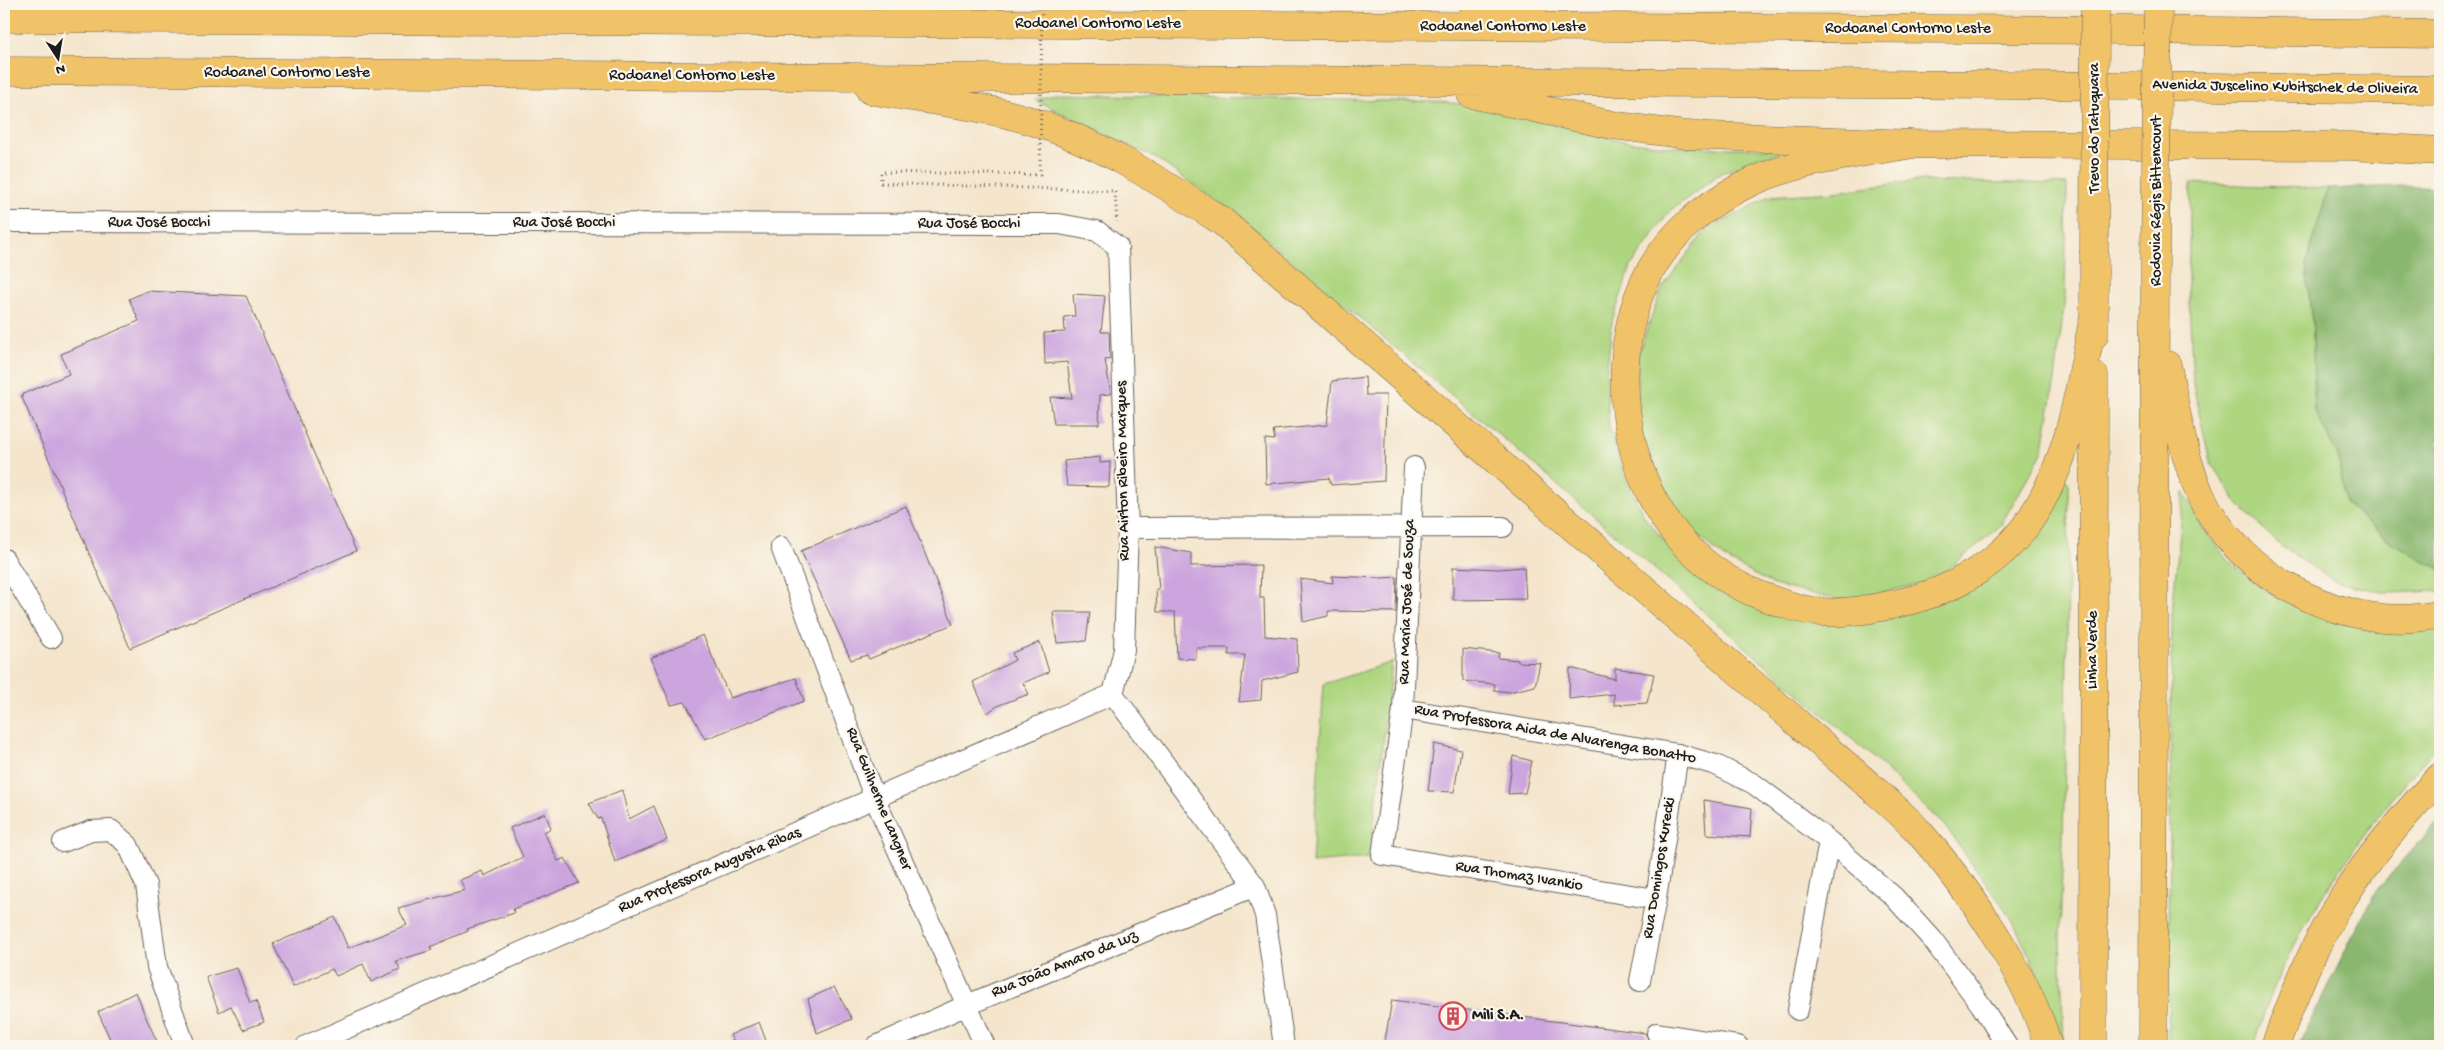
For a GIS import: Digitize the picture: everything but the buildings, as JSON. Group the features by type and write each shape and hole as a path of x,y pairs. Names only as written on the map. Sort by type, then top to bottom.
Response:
{"highway":[{"path":"1373,26 1534,4"},
{"name":"Trevo do Tatuquara","path":"2094,253 2095,4"},
{"name":"Rodovia Régis Bittencourt","path":"2156,309 2158,4"},
{"name":"Rodoanel Contorno Leste","path":"4,18 2131,30 2440,34"},
{"name":"Rodoanel Contorno Leste","path":"4,71 2130,86"},
{"path":"799,77 983,109 1028,120 1122,158 1144,170 1223,222 1864,780 1918,831 1956,878 1998,939 2025,989 2048,1046"},
{"path":"1397,81 1506,101 1648,131 1686,135 1913,144 2350,146 2440,151"},
{"name":"Avenida Juscelino Kubitschek de Oliveira","path":"2130,86 2440,90"},
{"path":"1913,144 1802,166 1745,185 1720,199 1688,223 1665,249 1646,281 1632,319 1625,361 1626,403 1633,444 1644,482 1662,515 1679,538 1706,564 1744,588 1785,605 1822,612 1863,611 1914,600 1953,585 1989,563 2011,544 2032,518 2063,454 2094,316"},
{"path":"2350,146 2440,167"},
{"name":"Linha Verde","path":"2093,1046 2094,253"},
{"path":"2156,309 2188,462 2200,494 2215,522 2240,550 2266,573 2295,592 2324,604 2357,614 2397,618 2440,614"},
{"path":"2153,1046 2156,309"},
{"path":"2274,1046 2310,957 2342,898 2384,842 2440,777"}],"street":[{"name":"Rua José Bocchi","path":"4,222 1059,224 1097,231 1118,247"},
{"name":"Rua Airton Ribeiro Marques","path":"1113,694 1124,650 1128,528 1118,247"},
{"name":"Rua Maria José de Souza","path":"1382,855 1403,709 1414,467"},
{"path":"1128,528 1503,527"},
{"name":"Rua Guilherme Langner","path":"781,547 876,799 985,1046"},
{"path":"4,559 51,638"},
{"path":"1113,694 1255,886 1265,915 1284,1046"},
{"name":"Rua Professora Augusta Ribas","path":"306,1046 1113,694"},
{"name":"Rua Professora Aida de Alvarenga Bonatto","path":"1403,709 1678,754 1716,765 1754,784 1830,841 1893,896 1932,939 1981,1005 2007,1046"},
{"name":"Rua Domingos Kurecki","path":"1640,981 1656,899 1678,754"},
{"path":"63,842 91,831 111,830 128,844 146,885 157,967 184,1046"},
{"path":"1798,1010 1830,841"},
{"name":"Rua Thomaz Ivankio","path":"1382,855 1656,899"},
{"name":"Rua João Amaro da Luz","path":"876,1046 1255,886"},
{"path":"1658,1033 1738,1046"}],"path":[{"path":"1042,4 1040,175 881,172 881,183 1115,191 1118,247"}],"green space":[{"path":"1055,94 1440,102 1474,105 1624,141 1674,147 1789,149 1721,173 1669,212 1631,266 1612,321 1606,378 1609,427 1626,479 1645,518 1678,557 1720,589 1767,612 1942,601 2065,478 2069,484 2066,731 2060,938 2064,1046 2062,1046 2042,983 2012,919 1944,825 1868,753 1503,438 1237,215 1157,159 1035,100"},
{"path":"1916,181 2067,184 2065,297 2055,380 2042,453 2000,526 1934,581 1844,601 1773,585 1724,558 1682,522 1653,473 1638,419 1637,357 1662,288 1705,231 1770,196 1834,192"},
{"path":"2191,183 2328,189 2306,265 2313,332 2314,409 2338,456 2346,504 2391,542 2440,568 2440,591 2388,593 2336,582 2282,547 2239,505 2210,462 2193,384 2188,278"},
{"path":"2400,186 2440,188 2439,569 2391,542 2346,504 2338,456 2314,409 2313,332 2306,265 2328,189"},
{"path":"2184,492 2204,530 2228,560 2262,589 2293,604 2440,622 2440,743 2392,799 2328,888 2291,952 2275,985 2253,1046 2168,1046 2172,612"},
{"path":"1392,662 1370,858 1312,863 1324,684"},
{"path":"2440,819 2440,1046 2298,1046 2375,892"}],"place":[{"name":"Mili S.A.","path":"1453,1016"}]}
